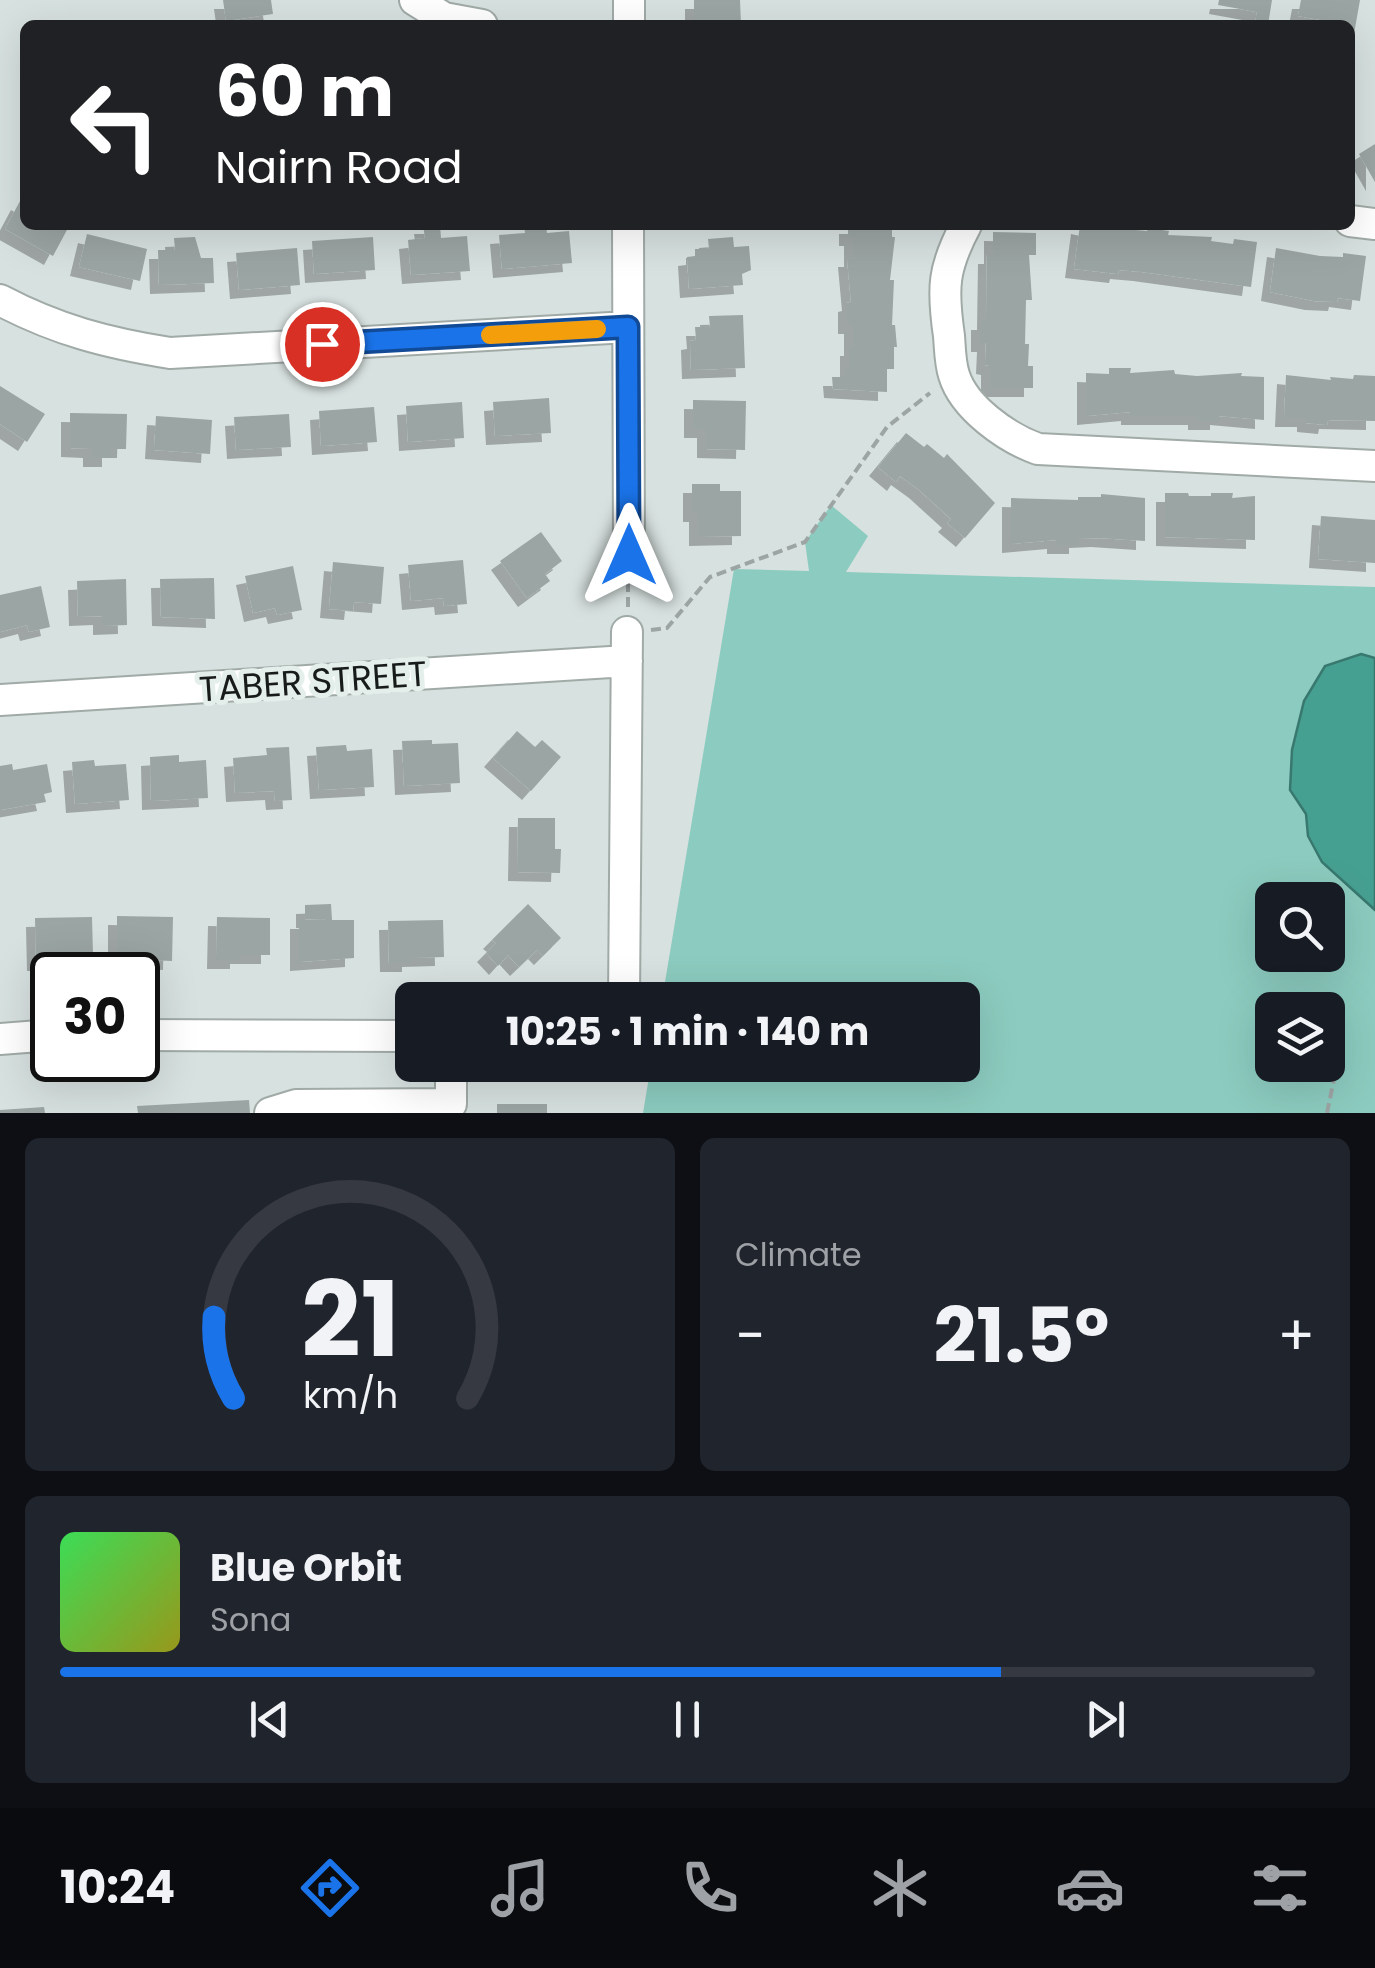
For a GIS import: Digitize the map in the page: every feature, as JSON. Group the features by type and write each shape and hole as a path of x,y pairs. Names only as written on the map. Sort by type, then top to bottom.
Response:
{"street":[{"path":"414,0 455,20"},
{"path":"628,230 629,555"},
{"path":"963,230 953,250 943,291 954,374 967,400 1020,442 1038,449 1375,466"},
{"path":"0,300 41,322 105,342 170,353 628,327"},
{"path":"624,982 627,646"},
{"name":"TABER STREET","path":"0,700 627,646"},
{"path":"160,1036 395,1036"},
{"path":"0,1039 30,1037"},
{"path":"270,1113 296,1105 452,1109 451,1082"}],"path":[{"path":"629,555 627,646 667,628 710,577 804,542 887,427 954,374"},
{"path":"1327,1113 1334,1082"}],"shaded area":[{"path":"831,505 868,536 846,572 1375,587 1375,658 1361,654 1306,814 1308,836 1375,910 1375,1113 643,1113 648,1082 980,1082 980,982 665,982 734,569 809,571 805,542"},
{"path":"1361,654 1375,658 1375,910 1322,862 1308,836 1306,814 1290,790 1292,750 1304,701 1325,666"}],"building":[{"path":"223,0 271,0 273,14 226,20"},
{"path":"694,0 740,0 741,20 694,20"},
{"path":"1219,0 1272,0 1269,20 1256,20 1257,12 1218,5"},
{"path":"1301,0 1360,0 1355,28 1355,20 1298,16"},
{"path":"1375,144 1375,182 1359,154"},
{"path":"20,201 20,230 67,230 53,256 5,229"},
{"path":"424,230 440,230 441,238 467,236 470,271 411,275 408,240 425,238"},
{"path":"525,230 569,231 572,263 502,269 499,235 525,233"},
{"path":"848,230 892,230 895,237 890,280 894,280 892,325 897,347 894,369 887,369 887,392 833,389 832,377 845,377 849,347 853,347 853,325 847,325 847,303 851,302 847,258 853,258 853,237 848,237"},
{"path":"1079,230 1162,230 1169,231 1168,235 1212,237 1211,241 1233,244 1234,239 1257,242 1251,287 1142,272 1119,270 1118,274 1074,269"},
{"path":"993,232 1036,233 1036,255 1029,255 1032,300 1026,300 1025,344 1029,344 1028,366 1033,366 1033,388 990,388 986,343 980,343 980,321 986,321 987,255 993,255"},
{"path":"87,234 147,249 140,281 79,267"},
{"path":"195,237 201,258 213,258 214,283 159,285 158,250 175,250 174,238"},
{"path":"373,237 375,270 314,274 312,241"},
{"path":"733,237 734,247 749,246 751,270 742,274 743,285 689,289 687,257 695,256 695,249 709,249 708,239"},
{"path":"297,248 300,285 239,290 236,253"},
{"path":"1276,248 1320,256 1366,256 1360,301 1314,301 1270,292"},
{"path":"743,315 745,368 691,370 690,341 696,340 695,327 710,327 709,316"},
{"path":"1109,368 1131,368 1130,373 1174,370 1175,374 1197,376 1242,373 1241,376 1264,377 1264,420 1219,416 1219,421 1197,421 1197,416 1130,416 1130,412 1086,416 1086,373 1109,374"},
{"path":"1286,375 1331,380 1330,377 1375,376 1375,421 1328,420 1327,425 1306,423 1306,418 1284,418"},
{"path":"0,386 45,414 27,442 0,424"},
{"path":"549,398 551,433 495,436 493,402"},
{"path":"693,400 746,401 745,450 706,449 706,429 693,429"},
{"path":"462,402 464,438 408,442 406,406"},
{"path":"374,407 377,442 321,446 319,411"},
{"path":"70,413 127,414 126,449 111,449 111,458 92,458 92,449 70,448"},
{"path":"289,414 291,447 236,450 234,417"},
{"path":"156,416 212,420 210,454 154,450"},
{"path":"906,433 944,458 947,454 995,503 965,538 947,523 951,519 918,489 900,476 896,482 878,467"},
{"path":"692,484 720,484 720,491 741,491 741,536 698,537 698,513 692,513"},
{"path":"1165,493 1255,496 1255,540 1165,537"},
{"path":"1101,494 1145,498 1145,541 1100,538 1078,539 1078,545 1056,545 1056,540 1011,544 1011,498 1078,500"},
{"path":"1321,516 1375,520 1375,563 1318,559"},
{"path":"541,532 562,561 545,574 550,581 527,598 500,561"},
{"path":"463,560 467,604 444,606 443,598 411,601 408,565"},
{"path":"333,562 384,567 381,604 354,602 353,611 329,609"},
{"path":"293,566 302,610 277,615 275,608 253,613 245,576"},
{"path":"214,578 215,619 161,617 160,579"},
{"path":"126,579 127,625 102,626 102,616 78,617 77,581"},
{"path":"41,586 50,627 29,632 27,625 0,632 0,595"},
{"path":"517,731 535,747 542,740 561,757 531,791 493,758"},
{"path":"432,740 432,744 458,743 460,783 404,786 402,741"},
{"path":"346,745 347,751 372,749 374,787 319,790 316,747"},
{"path":"289,747 292,800 275,801 274,791 235,793 233,758 267,755 266,748"},
{"path":"179,755 179,762 206,760 208,798 151,801 150,757"},
{"path":"94,760 95,766 126,764 129,800 75,804 72,762"},
{"path":"12,764 13,770 47,764 52,792 44,794 46,802 0,810 0,766"},
{"path":"518,818 555,818 555,849 561,849 560,873 517,872"},
{"path":"331,904 332,920 354,920 354,958 299,962 299,920 327,920 305,919 305,905"},
{"path":"528,904 561,938 543,956 537,950 519,967 508,955 498,966 486,953 496,943 492,940"},
{"path":"117,916 173,917 172,961 160,960 160,952 117,952"},
{"path":"92,917 93,952 36,952 35,918"},
{"path":"217,917 270,918 270,955 216,960"},
{"path":"443,920 444,957 389,963 388,921"},
{"path":"249,1100 250,1113 138,1113 137,1106"},
{"path":"497,1104 547,1104 547,1113 497,1113"},
{"path":"44,1107 45,1113 0,1113 0,1110"}],"slow traffic":[{"path":"490,335 597,329"}],"route":[{"path":"322,344 628,327 629,555"}]}
